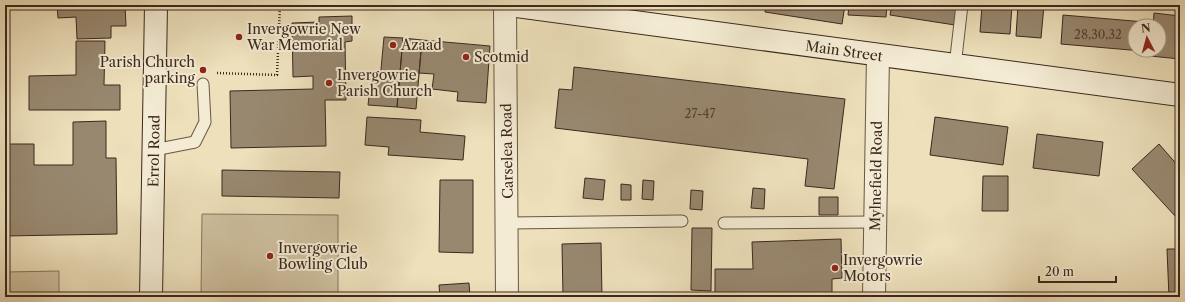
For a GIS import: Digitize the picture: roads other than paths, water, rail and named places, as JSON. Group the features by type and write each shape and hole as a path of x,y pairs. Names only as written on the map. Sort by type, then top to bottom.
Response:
{"street":[{"name":"Errol Road","path":"151,297 156,5"},
{"name":"Main Street","path":"507,5 1180,95"},
{"name":"Carselea Road","path":"507,5 507,297"},
{"name":"Mylnefield Road","path":"874,297 878,55"}],"lane":[{"path":"955,66 962,5"},
{"path":"154,150 195,142 205,122 203,84"},
{"path":"508,223 682,221"},
{"path":"724,222 876,222"}],"place":[{"name":"Invergowrie New War Memorial","path":"239,37"},
{"name":"Azaad","path":"393,45"},
{"name":"Scotmid","path":"466,57"},
{"name":"Parish Church parking","path":"203,70"},
{"name":"Invergowrie Parish Church","path":"329,83"},
{"name":"Invergowrie Bowling Club","path":"270,256"},
{"name":"Invergowrie Motors","path":"835,268"}]}
